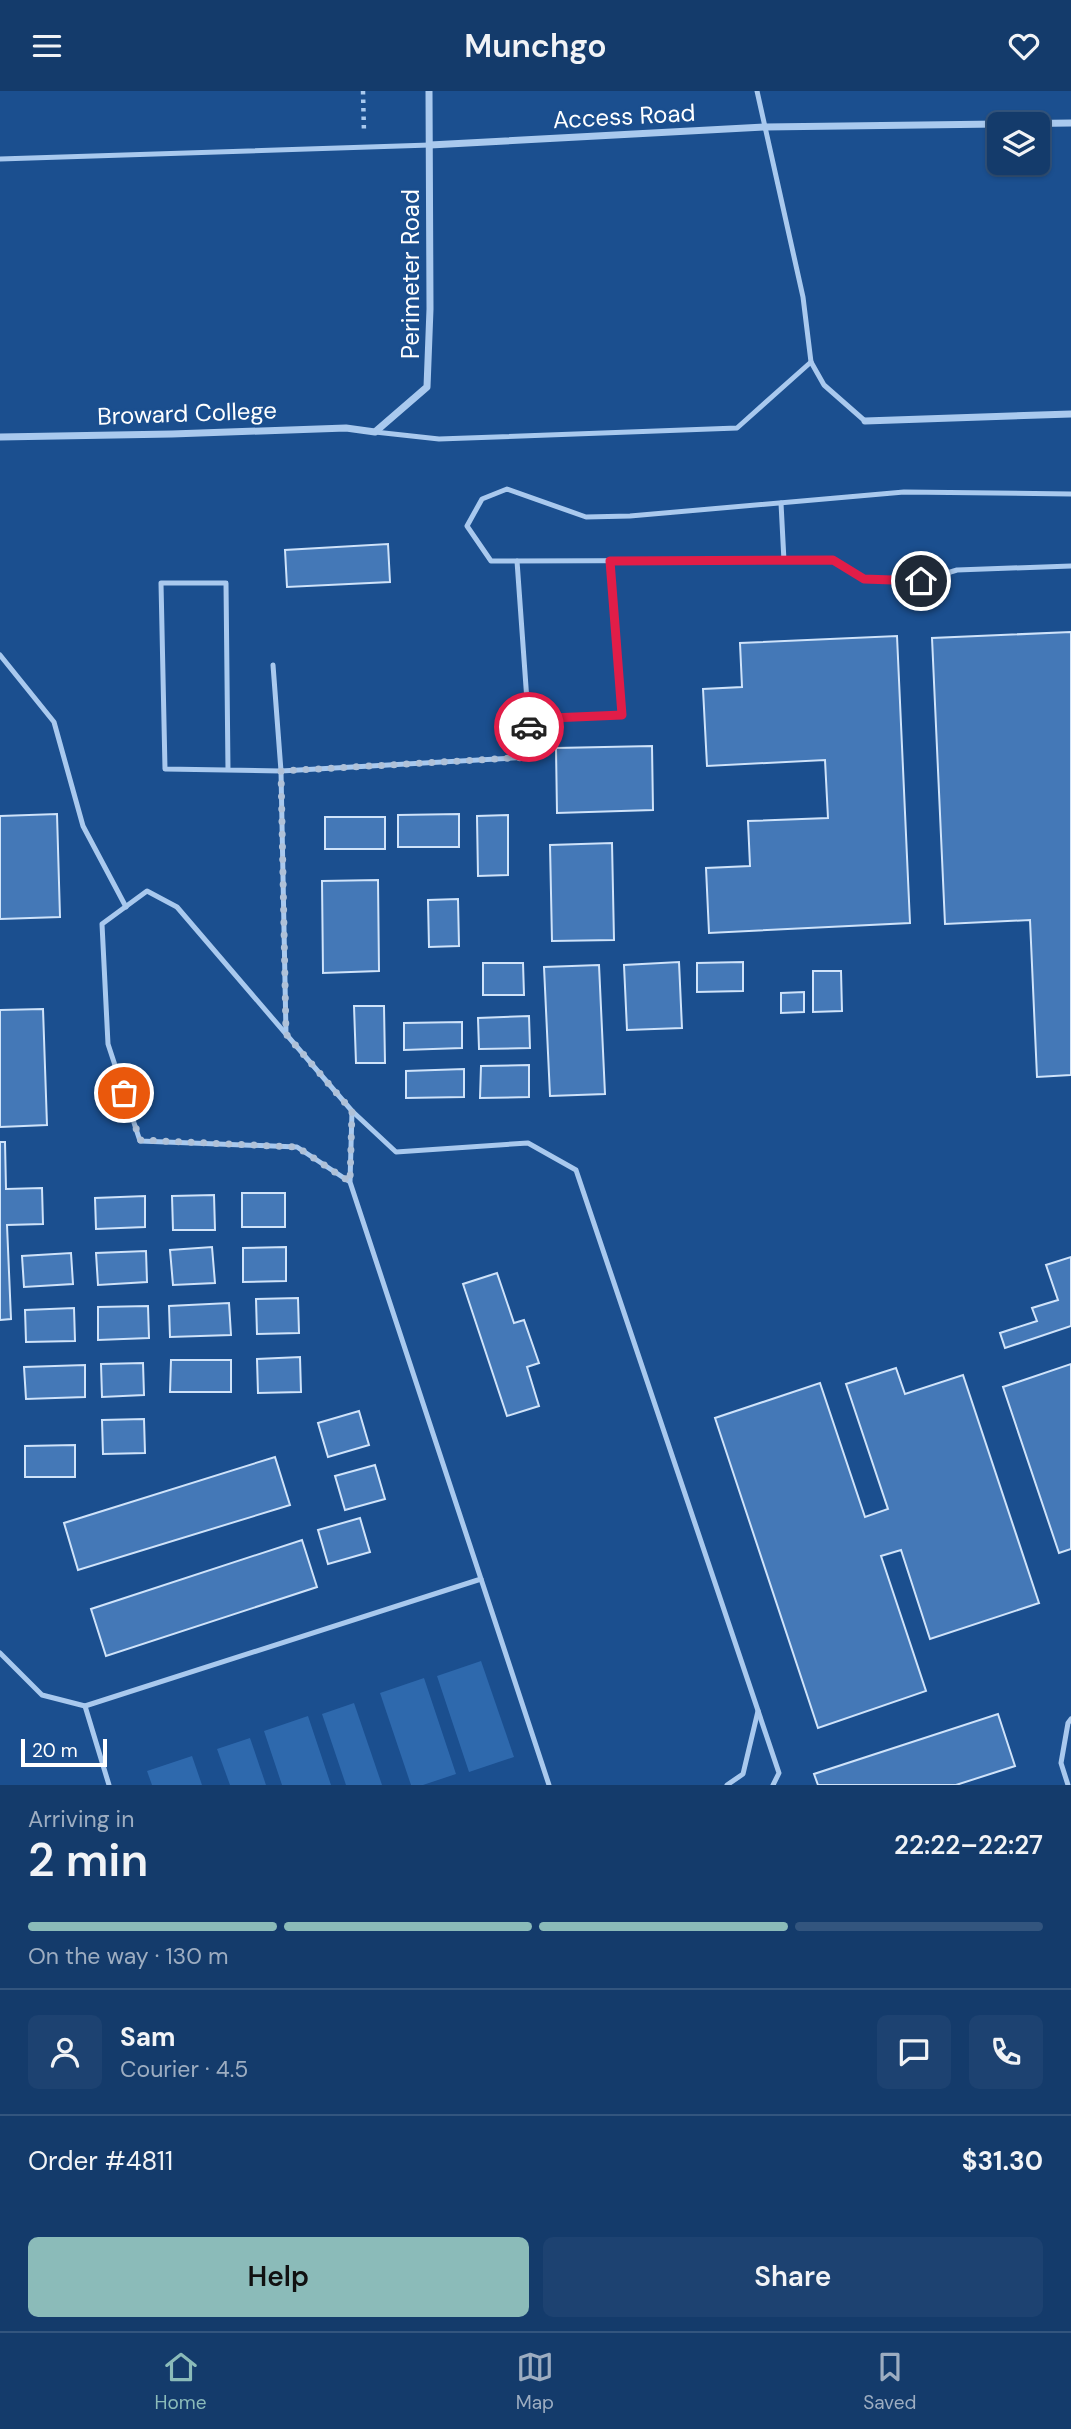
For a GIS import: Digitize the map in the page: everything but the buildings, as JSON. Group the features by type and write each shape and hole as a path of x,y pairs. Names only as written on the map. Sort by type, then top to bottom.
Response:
{"street":[{"name":"Perimeter Road","path":"375,432 428,387 429,91"},
{"name":"Access Road","path":"430,145 765,127 1071,123"},
{"path":"865,421 1071,414"},
{"name":"Broward College","path":"0,437 346,428 375,432"}],"lane":[{"path":"757,91 803,297 811,362 824,385 865,421"},
{"path":"0,159 430,145"},
{"path":"375,432 439,439 737,428 811,362"},
{"path":"1071,494 904,492 630,516 586,517 507,489 482,499 467,526 491,561 833,560 864,579 921,581 957,570 1071,566"},
{"path":"781,503 784,561"},
{"path":"228,770 226,583 161,583 165,769 281,771 531,757 517,561"},
{"path":"528,719 622,715 610,561"},
{"path":"0,655 54,722 83,826 126,907"},
{"path":"273,665 281,771 286,1034"},
{"path":"350,1182 297,1147 140,1140 107,1044 102,925 147,891 177,907 352,1111 396,1152 528,1143 576,1170 779,1773 773,1785"},
{"path":"352,1111 350,1182 549,1785"},
{"path":"0,1653 42,1695 85,1706 481,1579"},
{"path":"85,1706 109,1785"},
{"path":"727,1785 743,1774 758,1711"},
{"path":"1068,1785 1061,1763 1071,1719"}],"path":[{"path":"363,91 365,148"}],"shaded area":[{"path":"481,1661 514,1757 469,1772 437,1676"},
{"path":"424,1678 456,1774 423,1785 411,1785 380,1693"},
{"path":"354,1703 382,1785 346,1785 322,1714"},
{"path":"308,1716 331,1785 282,1785 264,1731"},
{"path":"250,1738 266,1785 230,1785 217,1749"},
{"path":"192,1756 202,1785 152,1785 147,1771"}],"way so far":[{"path":"124,1093 140,1140 297,1147 350,1182 352,1111 286,1034 281,771 531,757 529,727"}],"route":[{"path":"529,727 528,719 622,715 610,561 833,560 864,579 921,581"}]}
